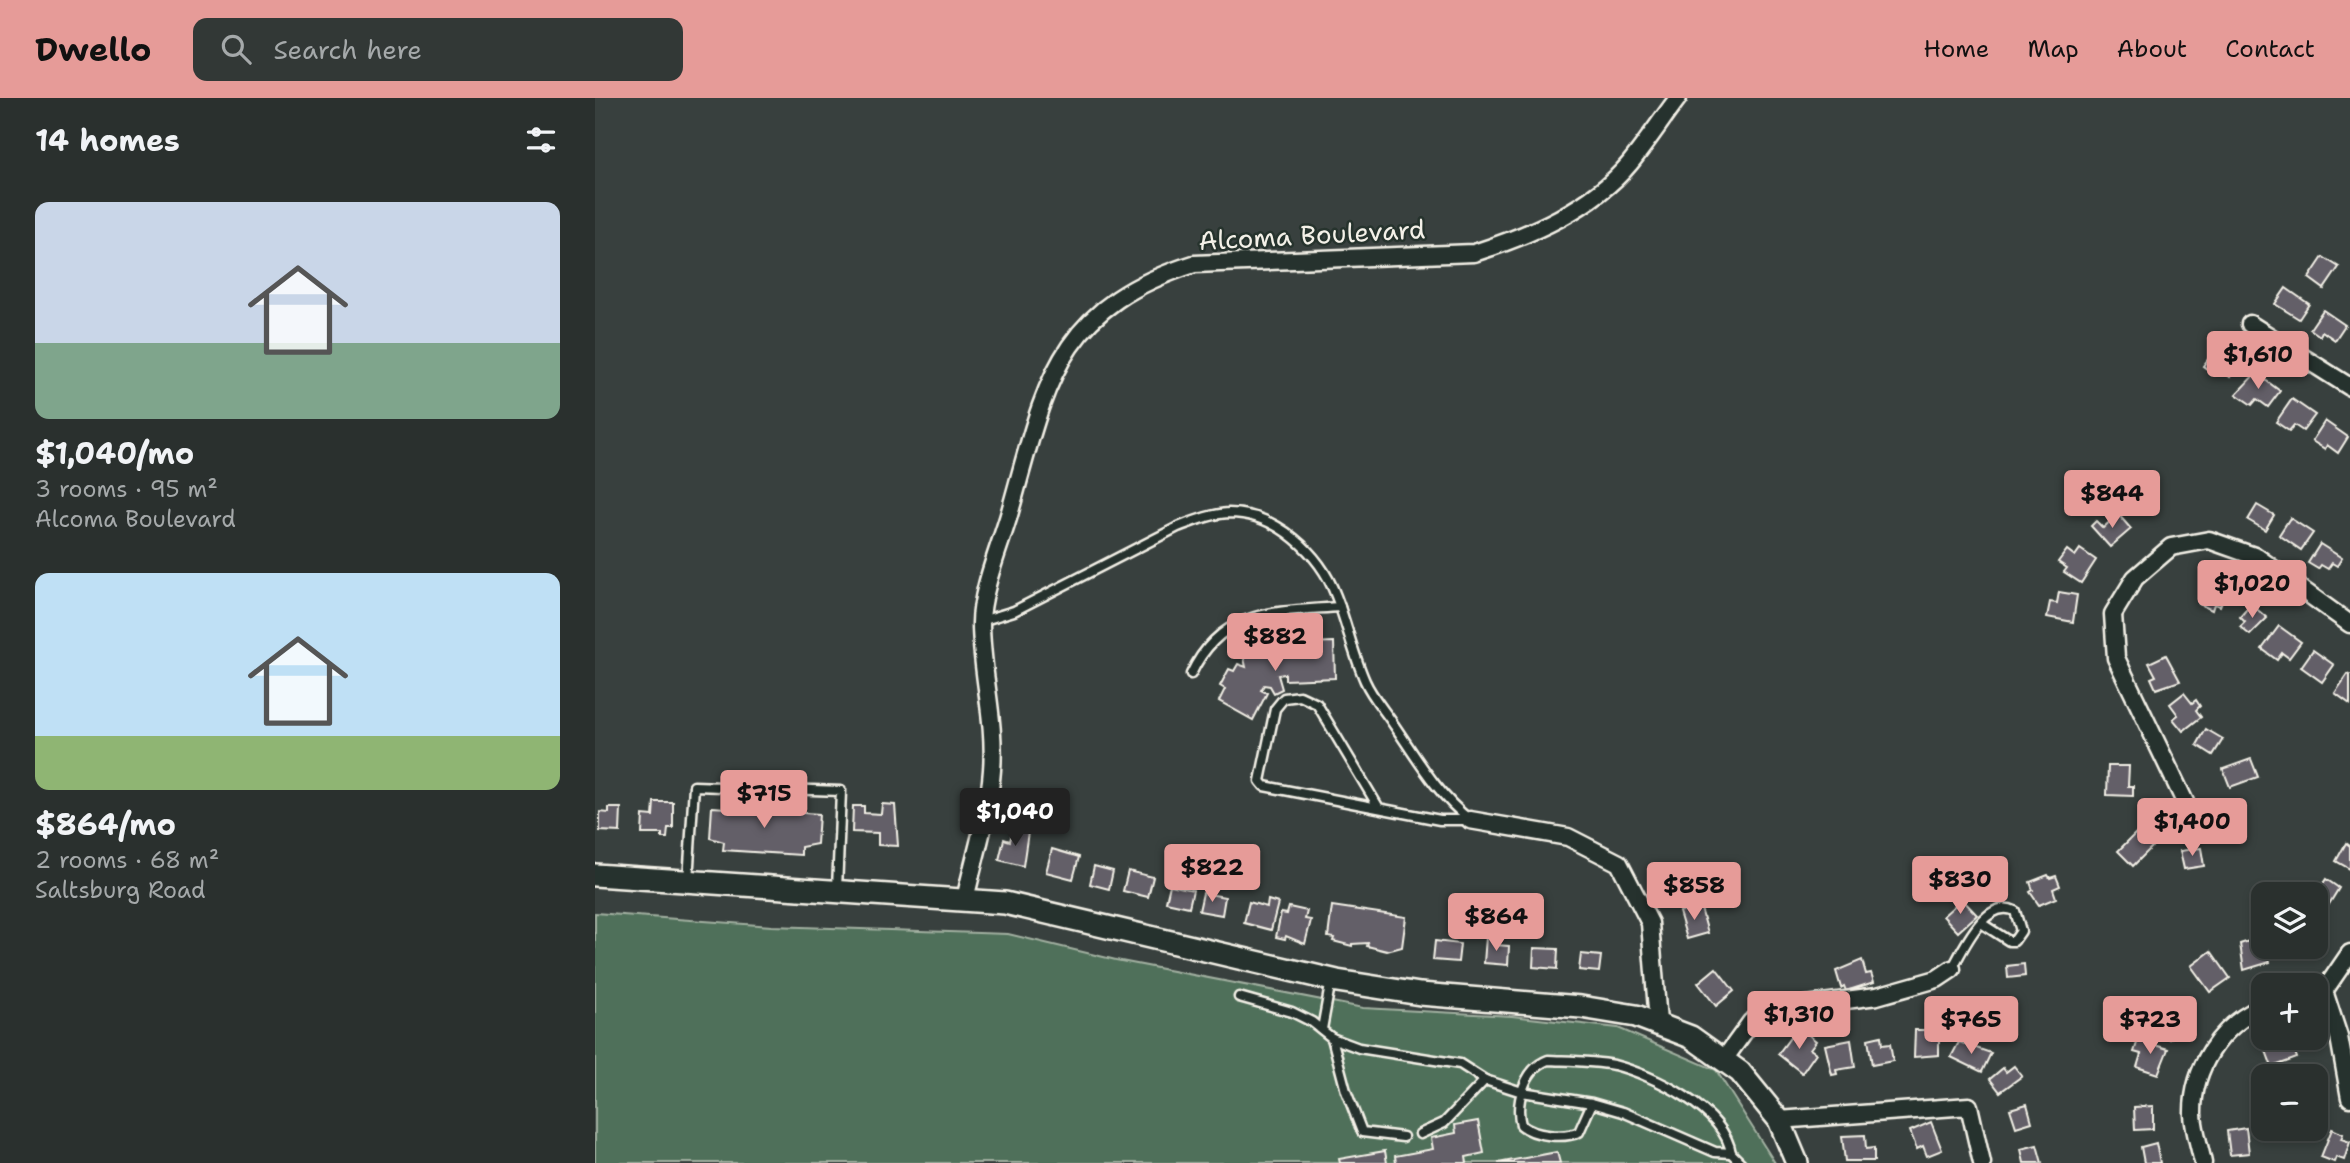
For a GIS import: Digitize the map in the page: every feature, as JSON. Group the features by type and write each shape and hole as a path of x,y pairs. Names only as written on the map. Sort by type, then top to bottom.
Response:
{"main road":[{"path":"595,875 837,889 965,900 1053,912 1331,980 1420,994 1581,1007 1658,1022 1691,1037 1725,1058 1762,1096 1779,1120 1797,1163"}],"street":[{"name":"Alcoma Boulevard","path":"965,900 992,772 994,732 981,621 1043,396 1065,349 1095,316 1157,275 1194,264 1474,253 1507,243 1594,197 1629,164 1678,98"},
{"path":"2250,324 2350,387"},
{"path":"2185,802 2116,658 2113,614 2135,578 2171,547 2209,540 2257,557 2350,624"},
{"path":"1470,820 1568,837 1619,863 1650,923 1658,1022"},
{"path":"2328,982 2350,953"},
{"path":"1725,1058 1751,1022 1775,1009 1877,996 1937,979 1952,969"},
{"path":"2328,1011 2339,1038 2350,1098"},
{"path":"2203,1163 2193,1116 2197,1080 2210,1051 2231,1027 2251,1014"},
{"path":"1779,1120 1969,1106 1982,1163"}],"lane":[{"path":"981,621 1014,611 1178,527 1205,517 1229,513 1255,517 1281,529 1304,548 1323,569 1340,607 1365,682 1445,800 1470,820"},
{"path":"1191,674 1210,643 1238,623 1271,612 1340,607"},
{"path":"1379,808 1317,704 1300,696 1284,698 1275,709 1262,785 1440,820 1470,820"},
{"path":"688,881 694,786 841,790 837,889"},
{"path":"1952,969 1981,923 1994,911 2008,908 2019,917 2021,931 2014,942 2009,941 1981,923"},
{"path":"1322,1029 1331,980"},
{"path":"1239,998 1292,1012 1332,1038 1359,1048 1460,1064 1485,1080 1522,1092 1592,1103 1623,1112 1715,1152 1731,1153"},
{"path":"1332,1038 1346,1091 1362,1132 1403,1137"},
{"path":"1592,1103 1587,1122 1579,1132 1570,1135 1532,1132 1521,1125 1518,1114 1522,1092 1535,1068 1548,1060 1610,1065 1658,1081 1694,1103 1729,1139 1731,1153 1741,1163"},
{"path":"1420,1134 1444,1123 1485,1080"}],"green space":[{"path":"595,913 772,926 1008,934 1116,960 1363,1008 1512,1016 1618,1028 1716,1070 1775,1163 595,1163"}],"building":[{"path":"2323,257 2339,267 2324,289 2309,278"},
{"path":"2286,288 2309,304 2299,319 2275,304"},
{"path":"2323,310 2345,325 2335,340 2322,331 2320,336 2310,329"},
{"path":"2220,343 2243,360 2230,377 2219,368 2215,375 2203,366"},
{"path":"2256,373 2280,391 2268,407 2257,399 2252,405 2236,394"},
{"path":"2292,399 2315,415 2303,431 2294,425 2289,431 2276,422"},
{"path":"2325,421 2348,437 2338,453 2327,445 2325,449 2312,441"},
{"path":"2257,505 2274,515 2265,530 2248,520"},
{"path":"2118,514 2131,529 2110,547 2091,526 2096,521 2103,528"},
{"path":"2290,518 2313,533 2301,550 2279,535"},
{"path":"2320,544 2342,558 2337,566 2332,563 2328,569 2321,565 2318,569 2308,563"},
{"path":"2080,549 2096,560 2081,583 2064,572 2067,568 2058,562 2067,550 2075,556"},
{"path":"2208,582 2227,589 2220,606 2214,604 2212,610 2199,604"},
{"path":"2059,592 2077,595 2073,622 2047,617 2050,602 2057,603"},
{"path":"2251,604 2267,618 2250,635 2240,627 2245,622 2240,617"},
{"path":"2279,626 2301,642 2289,658 2282,653 2277,660 2262,649"},
{"path":"1334,642 1335,678 1285,680 1285,674 1278,675 1282,689 1274,693 1270,686 1264,685 1261,690 1267,693 1253,720 1219,701 1225,689 1220,686 1229,669 1234,671 1238,664 1246,667 1244,658 1252,651 1264,646 1268,651 1285,650 1285,644"},
{"path":"2313,650 2334,665 2322,682 2301,667"},
{"path":"2166,655 2180,681 2156,689 2151,678 2156,676 2149,663"},
{"path":"2348,674 2350,675 2350,704 2335,693"},
{"path":"2184,693 2192,703 2196,700 2200,706 2196,710 2201,717 2183,731 2173,719 2178,715 2170,704"},
{"path":"2206,729 2223,739 2213,755 2197,745"},
{"path":"2251,759 2258,777 2230,787 2223,769"},
{"path":"2108,766 2129,766 2128,786 2133,786 2133,796 2107,795"},
{"path":"654,802 673,802 673,828 668,828 667,838 662,838 662,834 642,834 643,815 653,816"},
{"path":"882,804 895,805 898,846 878,845 878,833 852,832 853,806 864,806 864,813 881,814"},
{"path":"712,807 819,814 817,844 801,847 801,855 723,850 724,842 710,838"},
{"path":"609,808 621,808 620,832 600,831 600,812 609,813"},
{"path":"2228,815 2244,823 2235,841 2218,833"},
{"path":"1013,828 1028,832 1023,866 999,860 1004,839 1010,841"},
{"path":"2137,832 2152,847 2133,866 2118,851"},
{"path":"2346,843 2350,846 2350,869 2336,861"},
{"path":"2201,848 2204,866 2184,869 2180,851"},
{"path":"1052,849 1079,857 1073,879 1046,872"},
{"path":"1094,866 1113,871 1109,889 1090,884"},
{"path":"1128,871 1153,877 1148,897 1123,891"},
{"path":"2048,875 2050,878 2056,876 2060,886 2053,889 2056,898 2039,905 2030,892 2033,890 2030,882"},
{"path":"2326,879 2339,888 2328,906 2328,882 2324,882"},
{"path":"1170,885 1193,890 1189,907 1166,902"},
{"path":"1203,893 1225,897 1222,915 1199,911"},
{"path":"1962,899 1977,915 1958,932 1943,916"},
{"path":"1268,900 1278,903 1271,930 1244,923 1249,902 1267,907"},
{"path":"1700,905 1708,933 1687,939 1679,912"},
{"path":"1332,906 1406,917 1402,947 1387,951 1367,946 1368,943 1352,946 1333,941 1334,938 1328,937"},
{"path":"1289,907 1307,911 1305,919 1311,920 1305,944 1286,936 1285,939 1276,937 1281,913 1287,914"},
{"path":"1486,937 1496,937 1496,945 1509,946 1508,965 1484,963"},
{"path":"2251,940 2251,959 2269,959 2270,962 2244,970 2240,944"},
{"path":"1435,941 1460,944 1458,962 1433,960"},
{"path":"1534,948 1558,949 1557,969 1533,967"},
{"path":"2211,951 2230,978 2210,992 2191,966"},
{"path":"1581,954 1601,956 1599,972 1579,970"},
{"path":"1862,960 1866,974 1871,973 1874,982 1846,991 1844,986 1841,988 1836,971"},
{"path":"2024,964 2025,976 2008,978 2007,966"},
{"path":"1716,968 1734,991 1716,1006 1698,983"},
{"path":"2170,1006 2186,1017 2170,1039 2148,1023 2155,1011 2163,1016"},
{"path":"1929,1024 1939,1024 1939,1055 1914,1057 1915,1030 1929,1030"},
{"path":"1804,1031 1816,1041 1810,1049 1816,1053 1802,1073 1778,1054 1792,1035 1798,1040"},
{"path":"1881,1036 1882,1045 1890,1044 1893,1061 1872,1065 1868,1039"},
{"path":"1851,1040 1855,1067 1836,1070 1837,1074 1832,1075 1825,1045"},
{"path":"2138,1040 2168,1049 2158,1074 2137,1067 2141,1054 2134,1052"},
{"path":"1959,1042 1991,1053 1982,1072 1951,1057"},
{"path":"2266,1050 2294,1050 2297,1058 2280,1064 2271,1064"},
{"path":"2014,1066 2022,1076 2000,1092 1990,1079 2003,1068 2006,1072"},
{"path":"2027,1104 2032,1122 2016,1127 2010,1109"},
{"path":"2153,1106 2153,1129 2135,1130 2134,1107"},
{"path":"1478,1121 1484,1153 1466,1157 1467,1163 1396,1163 1395,1156 1433,1149 1431,1138 1456,1133 1455,1125"},
{"path":"1931,1122 1942,1150 1927,1156 1923,1146 1917,1149 1910,1131"},
{"path":"2246,1128 2249,1153 2230,1155 2227,1131"},
{"path":"2332,1129 2343,1134 2341,1139 2350,1142 2344,1160 2336,1157 2334,1162 2321,1157"},
{"path":"1865,1135 1866,1149 1874,1148 1874,1161 1845,1161 1842,1136"},
{"path":"2156,1143 2160,1163 2144,1163 2141,1147"},
{"path":"2037,1145 2042,1163 2024,1163 2021,1149"},
{"path":"1385,1151 1387,1163 1340,1163 1339,1159"},
{"path":"1557,1152 1560,1163 1498,1163"}]}
